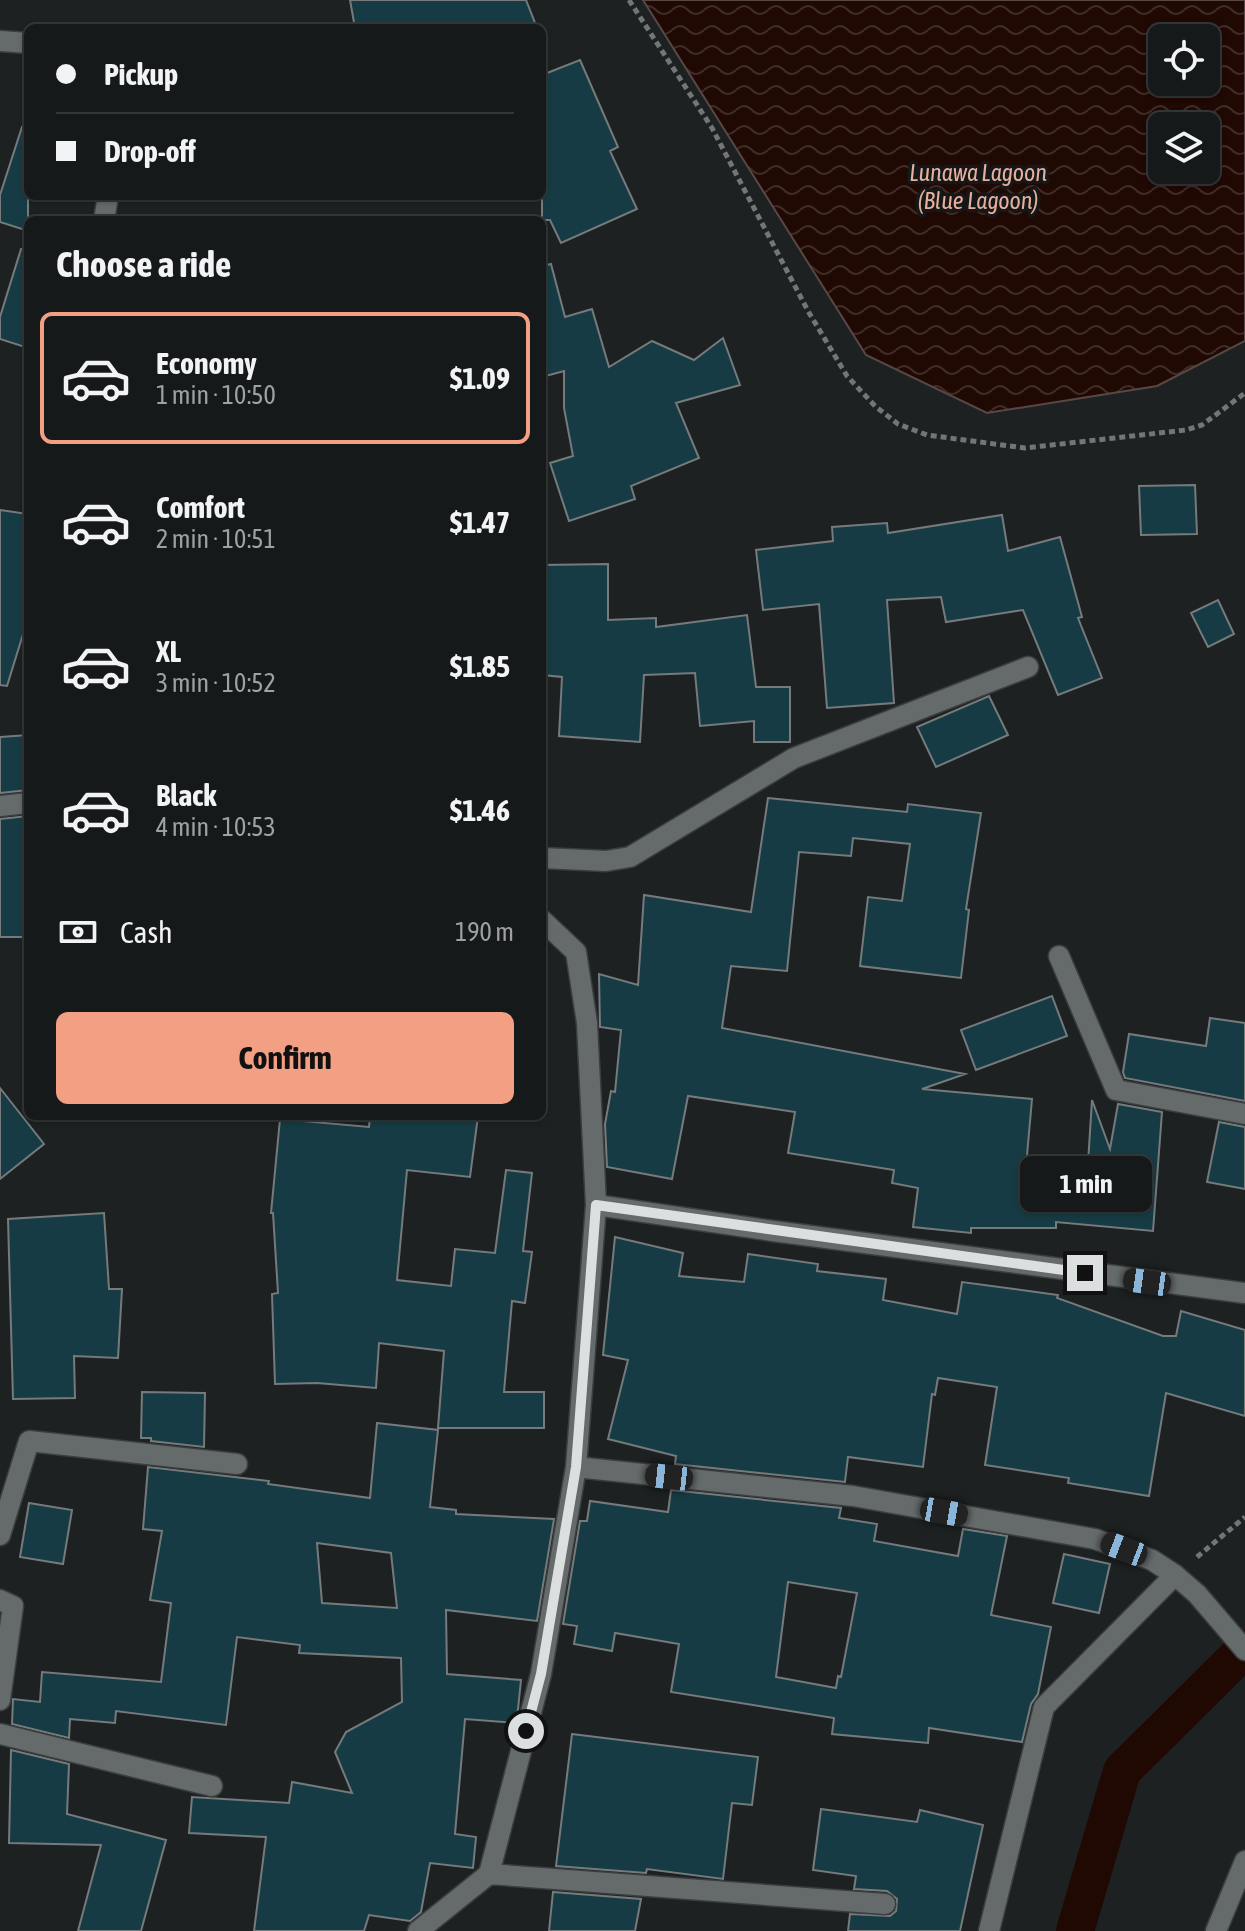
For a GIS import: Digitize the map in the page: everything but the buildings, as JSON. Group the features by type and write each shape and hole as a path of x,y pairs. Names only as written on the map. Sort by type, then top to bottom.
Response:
{"street":[{"path":"0,41 24,43"},
{"path":"546,858 606,861 630,857 794,758 1028,667"},
{"path":"0,806 24,803"},
{"path":"418,1931 489,1874 541,1674 576,1467 596,1205 587,1023 576,952 546,924"},
{"path":"1059,956 1116,1090 1245,1114"},
{"path":"596,1205 788,1234 1245,1293"},
{"path":"0,1535 29,1441 237,1464"},
{"path":"576,1467 853,1496 1095,1539 1152,1560 1175,1575 1197,1594 1245,1650"},
{"path":"989,1931 1044,1707 1175,1575"},
{"path":"0,1600 13,1606 0,1700"},
{"path":"0,1734 212,1786"},
{"path":"1216,1931 1245,1861"},
{"path":"489,1874 885,1904"}],"path":[{"path":"629,0 712,128 808,311 847,376 875,406 898,424 927,435 1025,448 1186,430 1202,425 1245,393"},
{"path":"1175,1575 1245,1517"}],"water":[{"name":"Lunawa Lagoon (Blue Lagoon)","path":"643,0 1245,0 1245,341 1157,386 987,413 866,355"}],"waterway":[{"path":"1075,1931 1122,1771 1245,1649"}],"route":[{"path":"526,1731 541,1674 576,1467 596,1205 1085,1273"}]}
